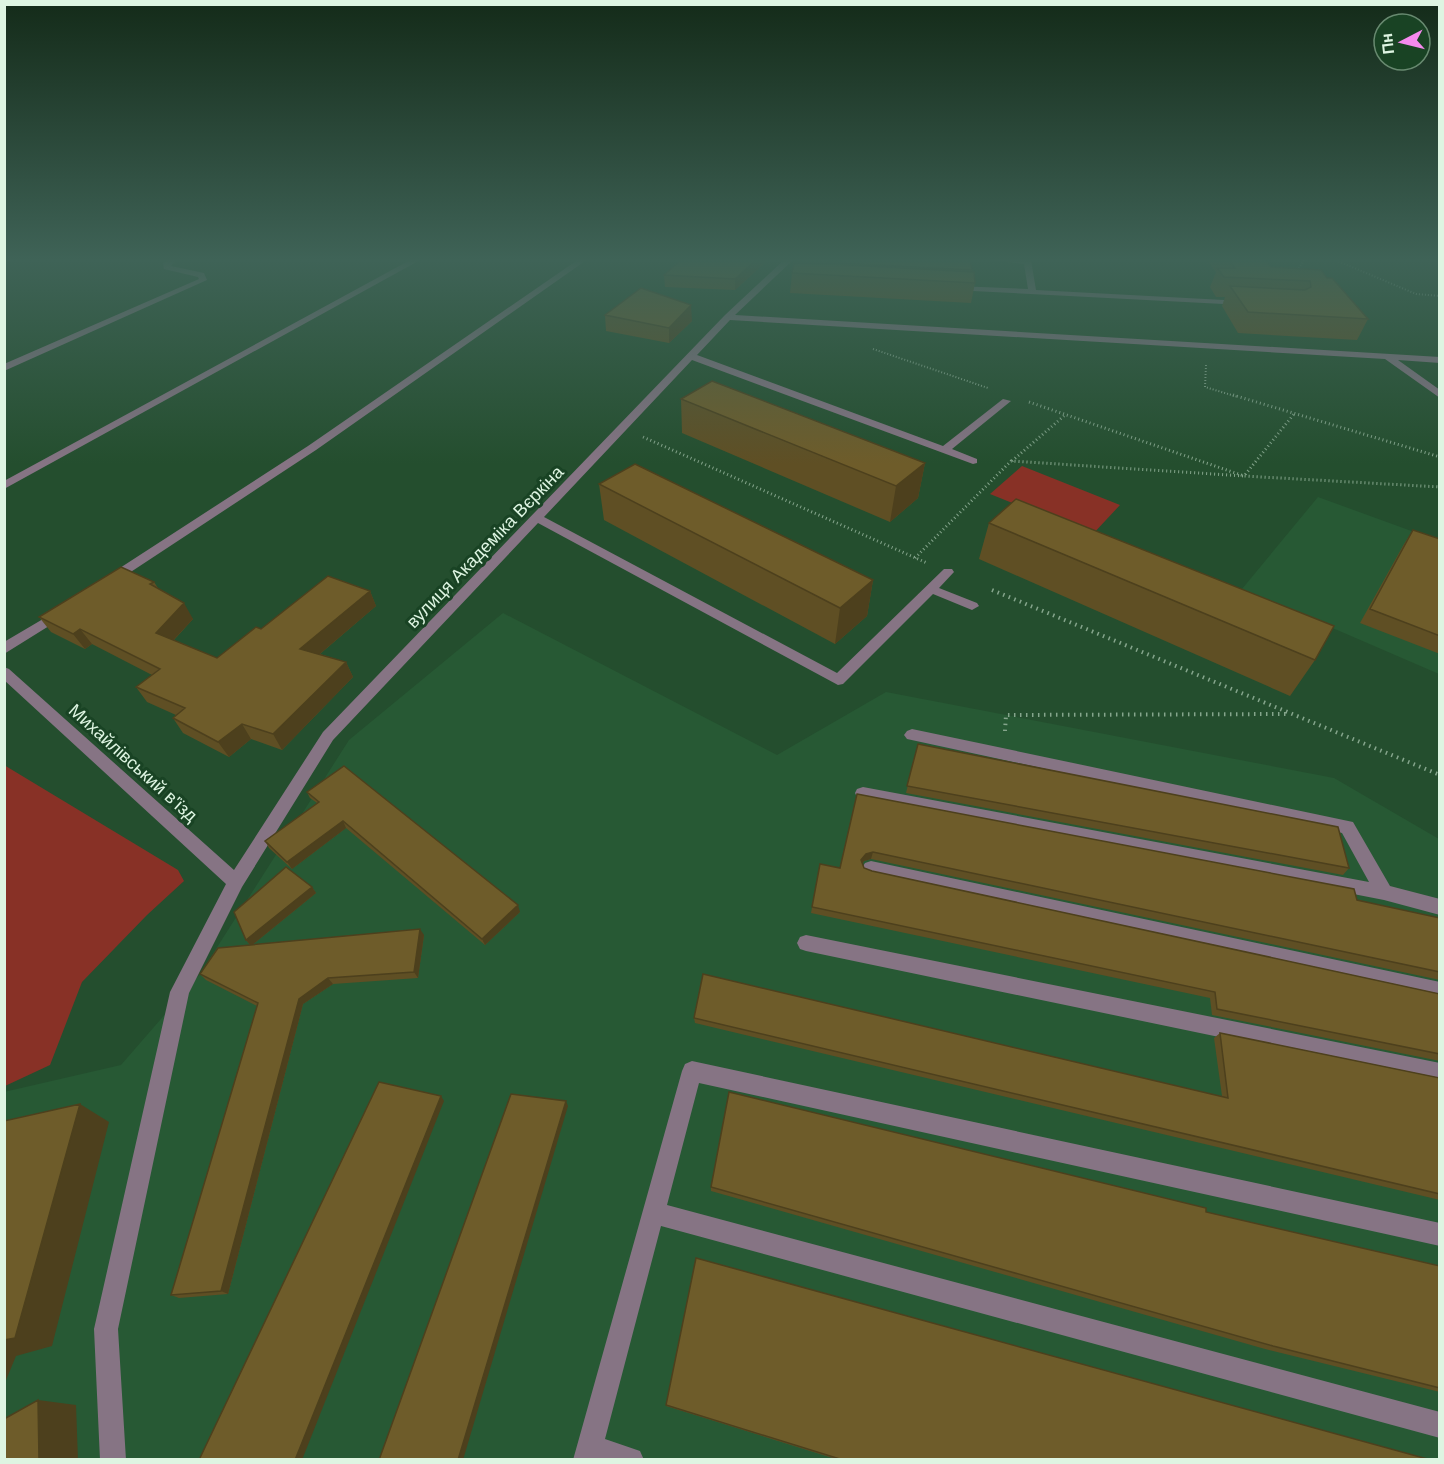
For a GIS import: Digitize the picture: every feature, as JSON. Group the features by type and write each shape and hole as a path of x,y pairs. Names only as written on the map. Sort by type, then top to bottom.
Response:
{"street":[{"path":"4,368 96,327"},
{"path":"4,486 293,327"},
{"path":"104,584 312,448 486,327"},
{"name":"вулиця Академіка Вєркіна","path":"113,1460 106,1329 180,992 236,882 328,736 718,327"},
{"path":"898,327 1440,360"},
{"path":"691,356 973,461"},
{"path":"1388,357 1440,395"},
{"path":"944,450 1006,401"},
{"path":"537,518 838,680 948,572"},
{"path":"931,589 972,606"},
{"path":"4,649 74,604"},
{"name":"Михайлівський в'їзд","path":"4,672 236,882"},
{"path":"912,735 1347,827 1384,892"},
{"path":"863,793 1384,892 1440,908"},
{"path":"871,868 1440,992"},
{"path":"806,943 1440,1073"},
{"path":"631,1460 588,1453 692,1071 1440,1235"},
{"path":"654,1213 1440,1425"}],"path":[{"path":"865,346 998,392"},
{"path":"1206,364 1205,387 1440,458"},
{"path":"1020,399 1244,476"},
{"path":"1244,476 1294,414"},
{"path":"915,558 1011,461 1065,415"},
{"path":"637,434 915,558 1440,775"},
{"path":"1011,461 1440,487"},
{"path":"1006,715 1293,714"}],"shaded area":[{"path":"1022,466 1120,505 1092,535 990,494"},
{"path":"1318,497 1439,541 1439,674 1242,589"},
{"path":"503,613 777,755 886,692 1334,778 1439,839 1439,1459 5,1459 4,1092 121,1065 200,974 349,740"},
{"path":"4,765 178,870 184,881 147,915 82,982 50,1065 5,1086"}],"building":[{"path":"712,381 925,463 896,486 681,399"},
{"path":"635,464 873,580 840,608 599,484"},
{"path":"1016,499 1334,626 1315,660 989,523"},
{"path":"1413,530 1440,539 1440,636 1370,609"},
{"path":"121,567 154,582 150,584 184,603 156,633 217,658 256,627 261,629 328,576 370,591 300,649 346,662 273,734 242,724 218,742 173,718 185,708 136,687 160,669 80,629 73,634 39,617"},
{"path":"918,744 1338,827 1349,868 907,786"},
{"path":"344,766 518,905 482,939 343,821 287,862 265,841 319,802 307,792"},
{"path":"857,794 1354,889 1357,900 1440,918 1440,972 873,852 866,854 861,860 864,868 872,871 1440,994 1440,1054 1217,1009 1215,992 812,907 820,864 840,868"},
{"path":"286,867 312,887 246,940 234,912"},
{"path":"420,929 414,972 328,978 299,999 221,1291 171,1295 258,1003 200,974 218,948"},
{"path":"703,974 1228,1098 1220,1033 1440,1078 1440,1194 694,1018"},
{"path":"379,1082 441,1096 295,1460 199,1460"},
{"path":"729,1092 1206,1208 1206,1212 1440,1266 1440,1388 1273,1346 711,1187"},
{"path":"511,1094 566,1101 458,1460 379,1460"},
{"path":"80,1104 15,1338 4,1340 4,1121"},
{"path":"696,1258 1431,1460 843,1460 666,1405"},
{"path":"38,1400 39,1460 4,1460 4,1419"}]}
